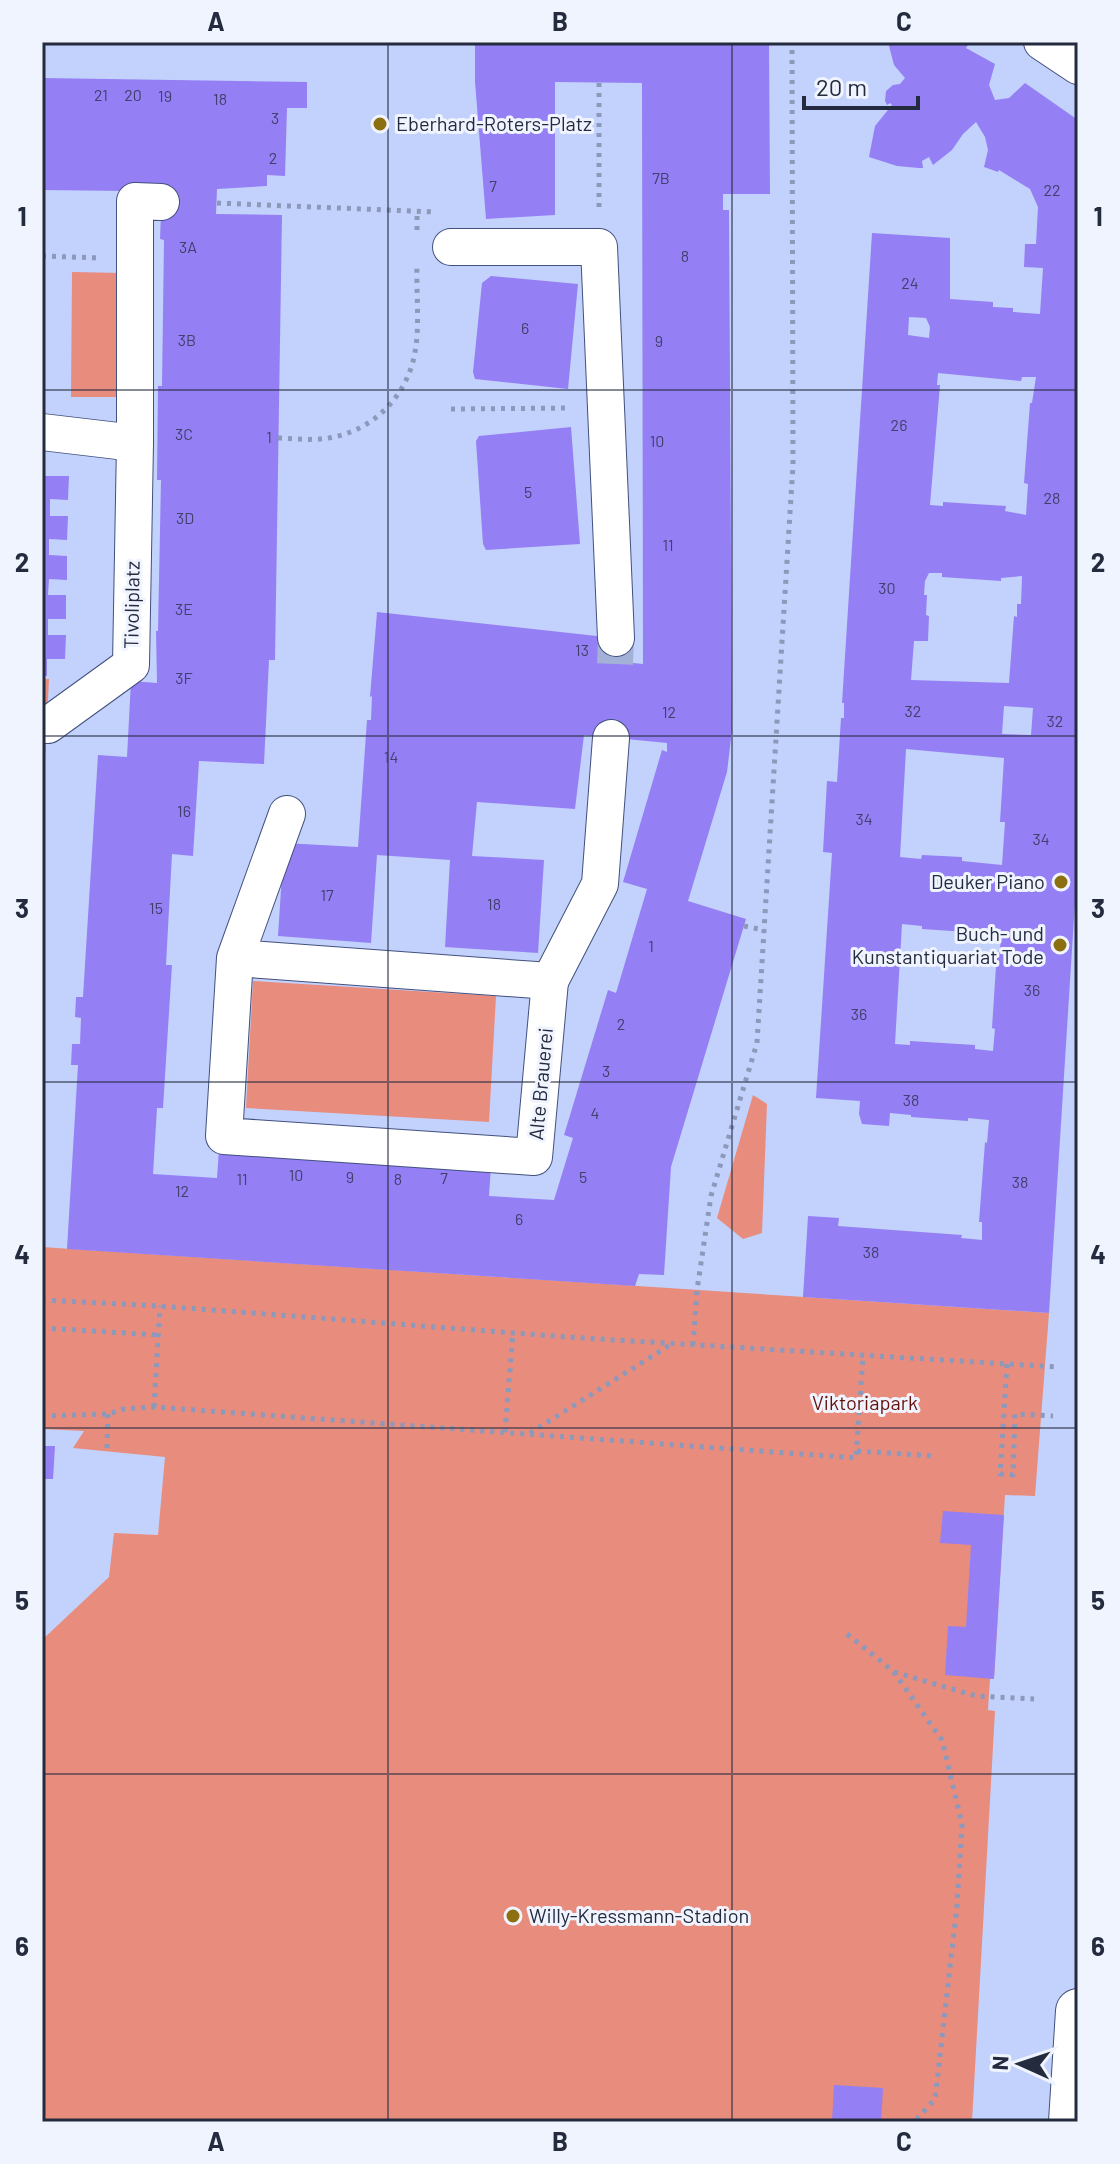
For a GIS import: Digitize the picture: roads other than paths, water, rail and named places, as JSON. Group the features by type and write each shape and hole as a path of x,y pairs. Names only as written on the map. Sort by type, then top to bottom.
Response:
{"main road":[{"path":"1071,2122 1078,2011"}],"street":[{"path":"1042,42 1078,66"},
{"name":"Tivoliplatz","path":"48,725 131,665 135,201 161,202"},
{"path":"439,234 599,227 616,638"},
{"path":"42,432 135,443"},
{"path":"235,958 550,981 600,884 611,738"},
{"name":"Alte Brauerei","path":"287,814 235,958 224,1136 534,1157 550,981"}],"tunnel":[{"path":"615,664 616,638"}],"place":[{"name":"Eberhard-Roters-Platz","path":"380,124"},
{"name":"Deuker Piano","path":"1061,882"},
{"name":"Buch- und Kunstantiquariat Tode","path":"1060,945"},
{"name":"Willy-Kressmann-Stadion","path":"513,1916"}],"park label":[{"name":"Viktoriapark","path":"865,1403"}]}
